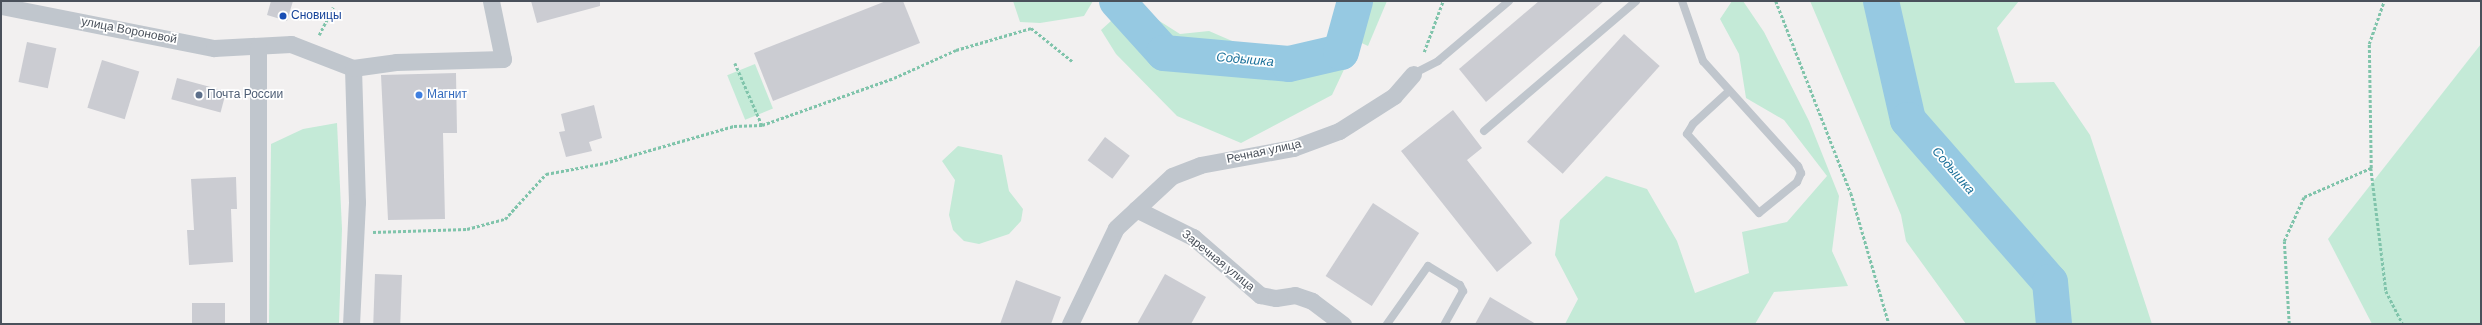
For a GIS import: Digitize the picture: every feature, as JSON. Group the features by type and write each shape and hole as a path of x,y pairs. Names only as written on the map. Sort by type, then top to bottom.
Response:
{"street":[{"path":"351,324 356,233 353,68 396,62 503,59 491,1"},
{"name":"улица Вороновой","path":"1,6 214,48 258,47 278,43 312,49 353,68"},
{"path":"258,47 258,324"},
{"name":"Речная улица","path":"1070,324 1116,228 1172,176 1200,165 1293,148 1339,131 1394,96 1413,74"},
{"name":"Заречная улица","path":"1136,209 1193,237 1260,295 1276,298 1295,295 1312,301 1343,324"}],"lane":[{"path":"1413,74 1438,61 1509,1"},
{"path":"1484,131 1636,1"},
{"path":"1682,1 1702,61 1798,166 1801,173 1797,182 1759,213 1687,134 1692,124 1729,91"},
{"path":"1387,324 1428,266 1460,285 1463,291 1445,324"}],"path":[{"path":"1413,74 1443,1"},
{"path":"1776,1 1851,193 1889,324"},
{"path":"2384,1 2369,44 2371,168 2386,291 2403,324"},
{"path":"312,49 333,7"},
{"path":"356,233 467,229 505,219 546,174 619,159 734,126 762,125 894,78 956,50 1031,28 1072,61"},
{"path":"735,63 762,125"},
{"path":"2289,324 2284,241 2304,197 2371,168"}],"green space":[{"path":"1013,1 1093,1 1084,16 1040,23 1020,22"},
{"path":"1367,1 1387,1 1368,46 1353,39"},
{"path":"1732,1 1743,1 1764,32 1809,121 1839,196 1832,251 1848,286 1774,292 1755,324 1565,324 1578,299 1555,255 1560,220 1606,176 1647,189 1677,241 1695,293 1749,273 1742,232 1787,222 1827,176 1784,120 1746,98 1739,54 1720,19"},
{"path":"1810,1 2019,1 1997,28 2015,83 2054,82 2090,135 2152,324 1966,324 1906,241 1901,215"},
{"path":"1131,3 1180,34 1209,31 1246,47 1349,59 1332,95 1241,143 1177,116 1116,54 1101,30"},
{"path":"2481,44 2481,324 2372,324 2328,239"},
{"path":"755,64 773,109 745,120 727,75"},
{"path":"337,123 342,229 339,324 269,324 271,144 303,129"},
{"path":"958,146 1002,155 1009,191 1023,209 1021,221 1009,234 979,244 964,241 953,230 949,215 955,180 942,161"}],"building":[{"path":"271,1 293,1 287,21 267,15"},
{"path":"531,1 600,1 600,6 537,23"},
{"path":"886,1 903,1 920,43 773,101 754,53"},
{"path":"1539,1 1604,1 1486,102 1459,69"},
{"path":"1624,34 1660,66 1563,174 1527,142"},
{"path":"27,42 56,48 48,88 18,82"},
{"path":"102,60 139,71 125,119 87,108"},
{"path":"456,73 457,133 443,133 445,219 388,220 381,75"},
{"name":"Почта России","path":"177,78 226,91 221,112 171,99"},
{"path":"594,105 602,138 589,142 592,151 566,157 559,132 565,131 561,114"},
{"path":"1453,110 1482,148 1467,160 1532,243 1497,272 1401,151"},
{"path":"1105,137 1130,156 1112,179 1088,160"},
{"path":"236,177 237,209 231,209 233,262 189,265 187,230 194,230 191,179"},
{"path":"1373,203 1419,233 1372,306 1326,276"},
{"path":"375,274 402,275 400,324 373,324"},
{"path":"1165,274 1206,297 1191,324 1137,324"},
{"path":"1016,280 1061,297 1051,324 1000,324"},
{"path":"1490,297 1536,324 1475,324"},
{"path":"192,303 225,303 225,324 192,324"}],"waterway":[{"name":"Содышка","path":"1117,1 1164,53 1289,64 1341,52 1355,1"},
{"name":"Содышка","path":"1881,1 1908,120 2050,282 2054,324"}],"place":[{"name":"Сновицы","path":"283,16"},
{"name":"Почта России","path":"199,95"},
{"name":"Магнит","path":"419,95"}]}
